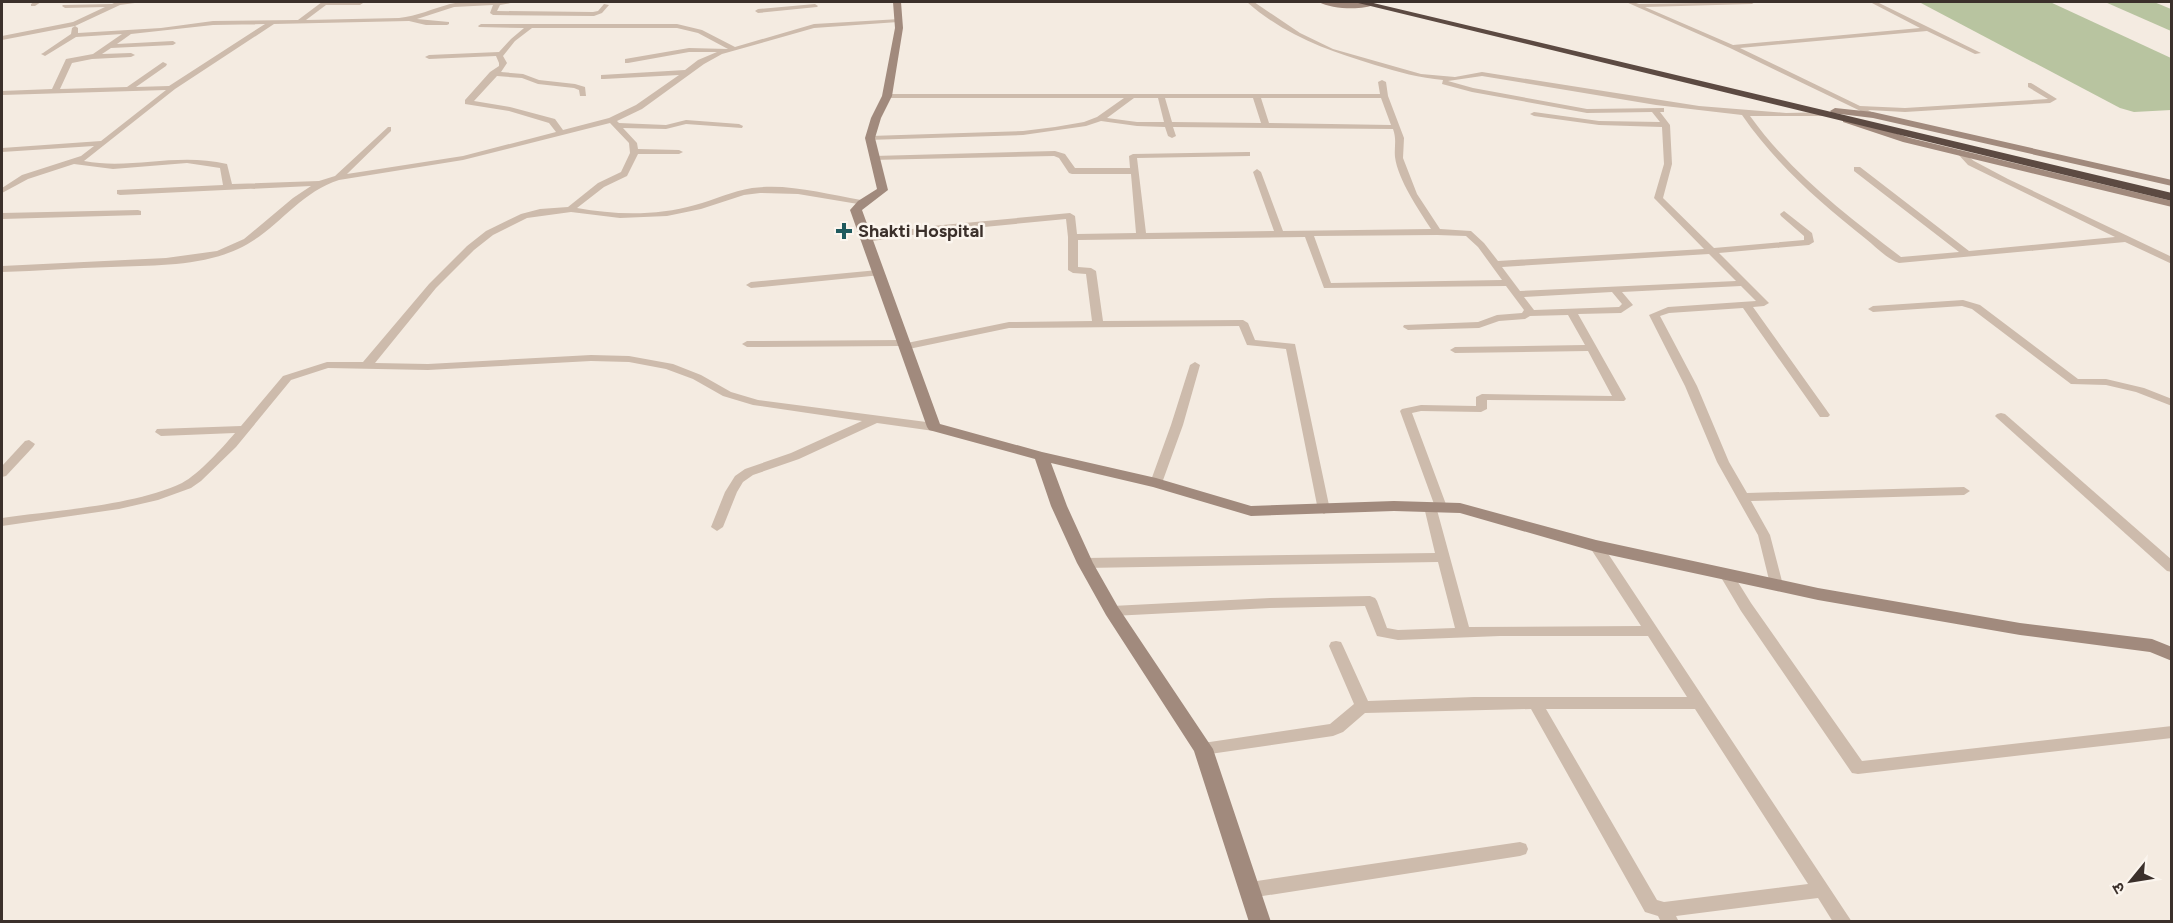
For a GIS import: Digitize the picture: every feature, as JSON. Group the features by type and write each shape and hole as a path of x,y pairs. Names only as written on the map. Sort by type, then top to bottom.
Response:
{"highway":[{"path":"1359,2 1375,3 2172,197"},
{"path":"1833,113 2172,190"}],"street":[{"path":"65,6 139,2"},
{"path":"498,2 493,13 594,14 600,12 606,5"},
{"path":"407,19 453,5 513,2"},
{"path":"897,2 899,28 887,96 876,118 870,138 883,190 861,203 856,210 934,427"},
{"path":"1250,2 1298,34 1331,50 1472,90 1587,111 1704,109"},
{"path":"1323,2 1344,5 1375,3"},
{"path":"1633,3 1752,2"},
{"path":"1873,2 1977,53"},
{"path":"2,38 75,24 117,3"},
{"path":"299,22 324,3 360,3"},
{"path":"1633,3 1858,106 1873,115"},
{"path":"758,11 816,4 814,26"},
{"path":"502,26 516,13"},
{"path":"45,54 74,35 213,23 407,19 426,23 447,23"},
{"path":"120,192 319,183 338,178 463,159 614,122 707,59 731,50 814,26 898,20"},
{"path":"2,190 25,177 77,162 171,88 273,22"},
{"path":"74,35 75,24"},
{"path":"532,25 500,54 499,58 503,63 469,100 469,104 510,109 552,121 561,134"},
{"path":"481,26 677,26 700,31 731,50"},
{"path":"1731,47 1926,29"},
{"path":"92,57 129,32"},
{"path":"110,46 173,43"},
{"path":"628,61 649,59 692,48 731,50"},
{"path":"429,57 500,54"},
{"path":"55,91 69,61 92,57 131,56"},
{"path":"130,88 163,64"},
{"path":"604,77 688,72"},
{"path":"493,74 523,76 538,82 575,86 582,89 583,94"},
{"path":"1420,76 1455,79 1482,74 1492,75 1660,104 1796,117 1833,113 1873,115 2172,183"},
{"path":"1382,82 1384,96 1400,138 1399,158 1410,185 1437,232"},
{"path":"1858,106 1905,110 2053,99 2031,84"},
{"path":"2,93 171,88"},
{"path":"887,96 1384,96"},
{"path":"870,138 1023,133 1086,124 1100,119 1132,96"},
{"path":"1161,96 1172,136"},
{"path":"1256,96 1266,125"},
{"path":"1655,111 1666,125 1668,164 1658,198 1764,303 1668,310 1654,315 1690,386 1723,462 1764,536 1776,585"},
{"path":"1744,112 1761,139 1792,173 1899,260 2127,239"},
{"path":"1833,113 1907,140 2172,204"},
{"path":"1534,114 1599,123 1666,125"},
{"path":"1100,119 1137,124 1396,127"},
{"path":"614,122 666,127 687,122 739,126"},
{"path":"572,209 601,185 621,176 634,151 633,143 614,122"},
{"path":"338,178 388,129"},
{"path":"2,150 104,143"},
{"path":"634,151 679,152"},
{"path":"874,158 1054,153 1062,156 1072,171 1133,171"},
{"path":"1961,153 1971,163 1997,177 2172,261"},
{"path":"1141,234 1133,156 1247,154"},
{"path":"77,162 94,167 171,160 213,164 224,166 228,186"},
{"path":"1857,169 1969,255"},
{"path":"1257,172 1279,234"},
{"path":"2,269 178,261 216,254 249,240 306,191 319,183"},
{"path":"367,366 461,257 497,228 524,215 572,209 603,215 650,215 689,209 750,191 773,189 861,203"},
{"path":"2,216 138,213"},
{"path":"1496,264 1714,251 1809,242 1809,236 1784,214"},
{"path":"866,239 932,229 1070,216 1072,270 1091,271 1098,324"},
{"path":"1072,237 1141,234 1437,232 1468,234 1481,245 1496,264 1529,310 1527,313"},
{"path":"1308,233 1328,286 1510,283"},
{"path":"752,285 878,273"},
{"path":"1518,294 1745,283"},
{"path":"1408,327 1479,325 1497,318 1525,316 1527,313 1621,310 1628,305 1614,289"},
{"path":"1873,309 1963,303 1976,307 2075,382 2106,382 2140,390 2172,403"},
{"path":"1746,304 1824,416"},
{"path":"1462,632 1442,558 1435,507 1406,411 1421,408 1481,409 1482,397 1620,399 1572,312"},
{"path":"747,344 903,345 1009,325 1243,323 1251,343 1292,346 1324,510"},
{"path":"1455,350 1592,348"},
{"path":"2,522 89,511 176,490 197,478 243,429 281,383 294,374 327,365 428,367 628,359 669,366 740,399 796,410 934,427 1041,456 1156,483 1251,511 1394,506 1460,508 1596,546 1776,585 2020,629 2152,646 2172,654"},
{"path":"1156,483 1195,365"},
{"path":"2001,416 2172,568"},
{"path":"717,527 730,492 739,479 874,419"},
{"path":"161,432 243,429"},
{"path":"2,472 28,444"},
{"path":"1041,456 1059,506 1085,563 1112,611 1203,749 1260,921"},
{"path":"1743,497 1964,491"},
{"path":"1596,546 1843,921"},
{"path":"1085,563 1442,558"},
{"path":"1726,574 1746,608 1858,768 2172,732"},
{"path":"1112,611 1270,603 1370,601 1382,632 1398,635 1462,632 1652,631"},
{"path":"1336,646 1363,707"},
{"path":"1203,749 1333,730 1342,726 1352,712 1363,707 1474,703 1699,703"},
{"path":"1536,704 1651,906 1667,916 1822,890"},
{"path":"1250,890 1520,849"}],"green space":[{"path":"1919,2 2050,2 2171,58 2171,110 2134,112 2120,108"},
{"path":"2105,2 2154,2 2171,9 2171,31"}],"place":[{"name":"Shakti Hospital","path":"844,231"}]}
